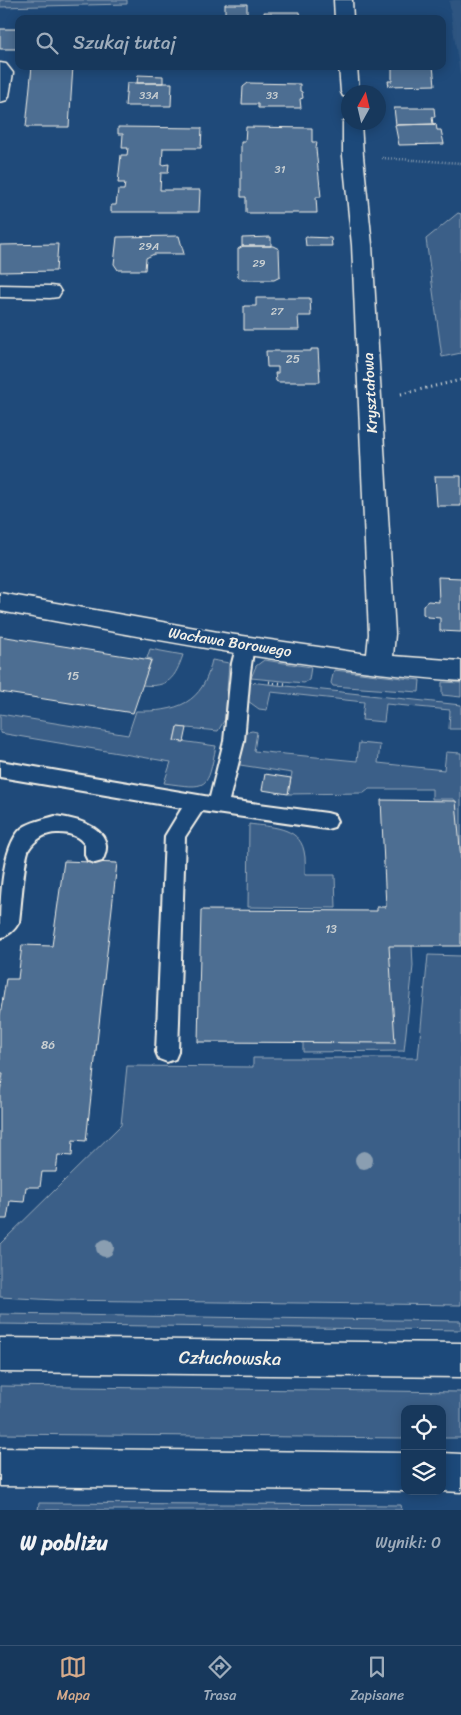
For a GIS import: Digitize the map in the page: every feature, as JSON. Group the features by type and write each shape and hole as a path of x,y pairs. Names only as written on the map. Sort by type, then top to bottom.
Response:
{"street":[{"path":"342,0 344,15"},
{"path":"0,68 4,73 0,96"},
{"path":"348,70 349,85"},
{"name":"Kryształowa","path":"352,130 362,245 374,468 382,634 379,664"},
{"path":"0,291 50,292"},
{"name":"Wacława Borowego","path":"0,602 246,645 379,664 461,671"},
{"name":"Człuchowska","path":"0,1355 461,1360"},
{"path":"0,1467 401,1472"},
{"path":"446,1472 461,1473"}],"lane":[{"path":"167,1052 175,836 207,804 229,770 237,718 240,662 246,645"},
{"path":"0,769 207,804 327,821"},
{"path":"0,928 8,922 18,848 30,833 55,824 71,826 88,834 96,844 95,855"}],"path":[{"path":"376,158 461,163"}],"shaded area":[{"path":"0,0 127,0 127,4 0,7"},
{"path":"461,0 461,82 449,1"},
{"path":"458,213 461,214 461,353 442,357 426,239"},
{"path":"150,649 183,655 174,675 165,683 151,686 142,685 152,659 147,658"},
{"path":"212,660 229,663 225,719 218,731 177,727 174,740 216,746 207,779 198,786 164,783 171,762 0,733 0,714 128,735 136,711 164,710 176,707 195,696 208,675"},
{"path":"264,660 311,667 309,680 304,683 251,678 256,666"},
{"path":"334,670 420,680 419,692 333,686 331,683"},
{"path":"249,682 461,705 461,729 449,729 450,710 386,704 384,722 362,720 364,702 271,692 267,710 259,709 248,701"},
{"path":"442,682 461,683 461,697 442,695"},
{"path":"257,732 254,751 357,761 359,743 380,745 378,763 444,770 446,752 461,753 461,876 454,799 432,799 432,789 369,789 364,793 288,794 292,773 240,765 244,733"},
{"path":"249,824 282,829 296,837 304,851 305,875 335,875 336,908 248,907"},
{"path":"385,944 412,944 413,966 404,1051 303,1052 303,1040"},
{"path":"428,955 461,956 461,1305 56,1300 0,1297 0,1244 121,1125 127,1066 253,1067 253,1058 418,1058"},
{"path":"0,1314 461,1321 461,1330 0,1324"},
{"path":"0,1386 461,1392 461,1438 446,1438 446,1405 401,1405 401,1438 0,1434"},
{"path":"39,1503 401,1505 402,1510 38,1510"}],"building":[{"path":"225,4 247,4 247,14 225,14"},
{"path":"264,12 300,12 300,15 264,15"},
{"path":"0,29 15,29 15,49 0,49"},
{"path":"32,70 73,70 69,127 26,127"},
{"path":"392,70 433,70 435,85 389,86 388,81 392,81"},
{"path":"138,75 163,76 163,83 137,83"},
{"path":"127,83 172,83 171,106 125,106"},
{"path":"248,83 300,84 303,98 300,99 301,108 258,108 258,104 242,104 243,87"},
{"path":"394,108 434,108 435,117 432,117 433,124 436,124 396,125"},
{"path":"436,124 437,130 441,130 444,144 399,145 395,125"},
{"path":"118,127 202,128 201,148 163,148 162,165 169,164 168,173 161,173 160,190 200,190 199,212 111,212 111,205 116,205 118,190 124,190 125,183 118,183 121,155 127,155 128,148 122,148 123,134 118,134"},
{"path":"246,127 312,128 312,142 317,142 316,149 321,197 316,197 317,213 246,213 246,197 241,197 241,142 245,142"},
{"path":"179,236 184,254 154,254 146,258 145,270 118,270 114,264 117,237"},
{"path":"271,237 271,246 242,246 242,238"},
{"path":"305,237 331,238 332,246 306,246"},
{"path":"58,244 56,271 0,272 0,245"},
{"path":"243,246 273,246 279,249 280,277 274,280 243,280 238,277 238,249"},
{"path":"256,298 310,298 311,316 298,316 299,330 244,330 244,306 256,306"},
{"path":"311,349 318,349 320,382 278,382 276,381 275,373 278,373 278,367 267,367 266,351 311,351"},
{"path":"435,476 461,476 461,506 437,506"},
{"path":"438,577 461,578 461,632 440,631 440,618 428,617 423,614 423,605 428,601 439,602"},
{"path":"0,636 151,660 133,713 0,692"},
{"path":"177,727 187,728 184,742 174,741"},
{"path":"265,774 291,778 288,794 262,790"},
{"path":"381,800 456,801 461,860 461,946 389,946 395,1043 198,1042 201,910 377,911 377,907 386,907"},
{"path":"64,861 117,863 86,1141 73,1140 72,1156 58,1155 56,1172 42,1172 40,1187 26,1187 24,1202 10,1201 7,1219 0,1219 0,1092 3,1074 0,1074 0,1016 6,979 18,979 22,945 52,946"}]}
